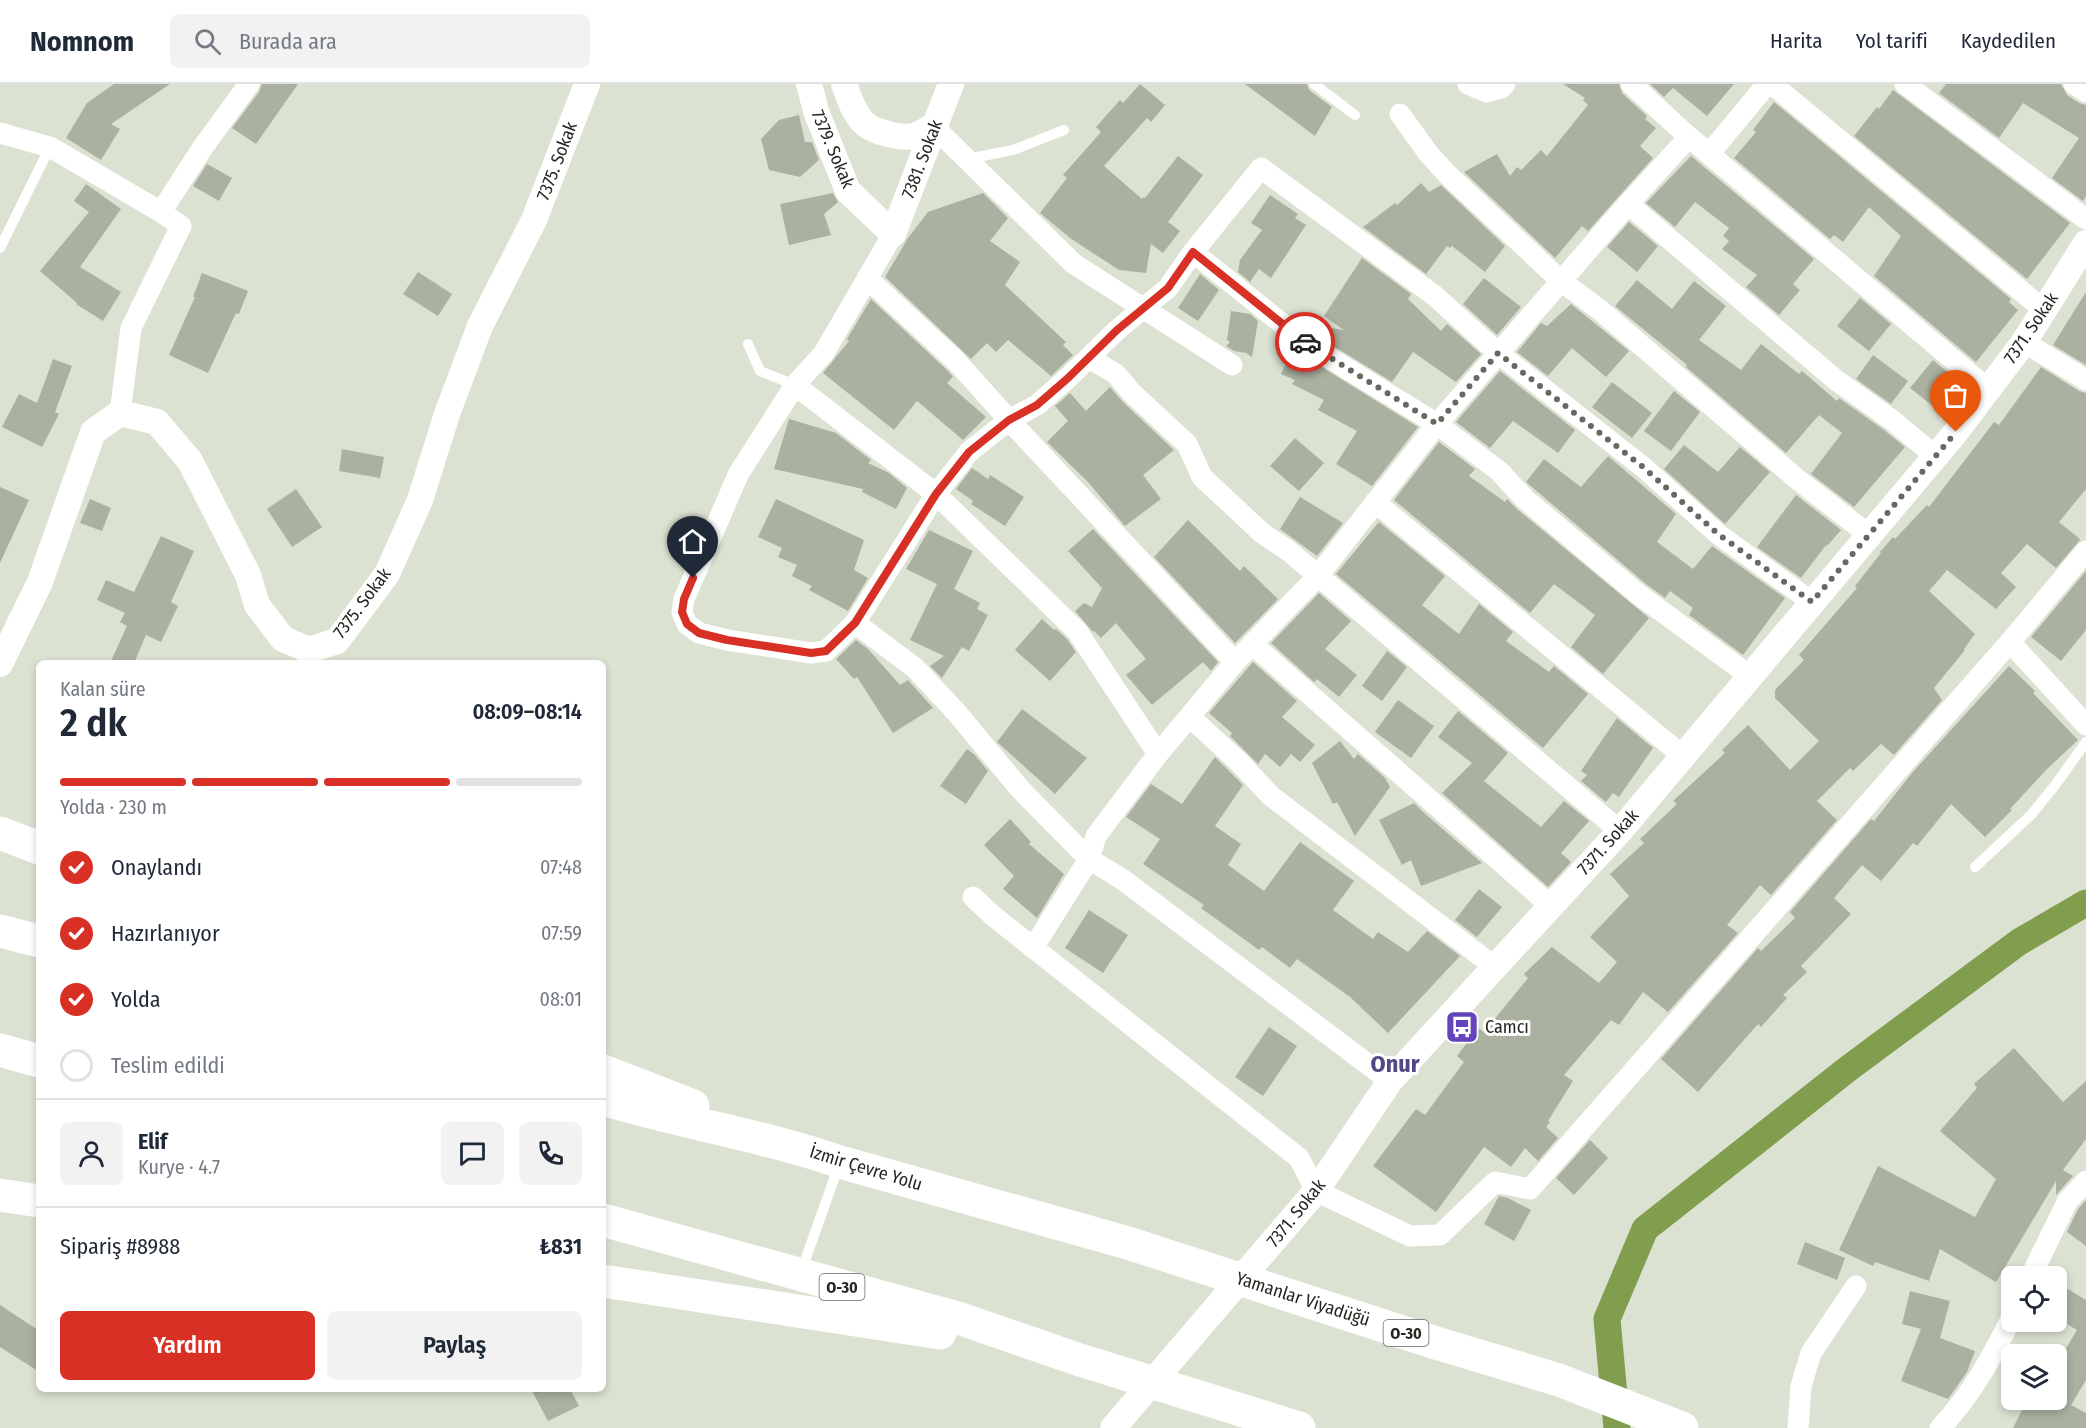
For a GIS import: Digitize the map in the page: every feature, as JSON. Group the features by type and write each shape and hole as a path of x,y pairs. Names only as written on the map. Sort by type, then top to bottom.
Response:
{"highway":[{"path":"0,833 36,847"},
{"path":"0,931 36,940"},
{"path":"0,1050 36,1059"},
{"path":"606,1072 801,1149"},
{"name":"İzmir Çevre Yolu","path":"606,1100 651,1114 801,1149 1128,1243"},
{"path":"0,1195 36,1201"},
{"name":"O-30","path":"606,1221 961,1319 1080,1360 1299,1428"},
{"name":"Yamanlar Viyadüğü","path":"1128,1243 1559,1380 1682,1428"},
{"path":"606,1281 867,1320 1080,1360"}],"street":[{"path":"161,212 203,147 249,84"},
{"name":"7375. Sokak","path":"120,413 157,422 190,461 248,575 257,605 283,639 309,650 337,641 387,574 420,500 447,414 480,326 534,220 587,84"},
{"name":"7379. Sokak","path":"809,84 816,111 848,191 893,234"},
{"name":"7379. Sokak","path":"844,84 850,102 864,124 881,132 899,136 916,136 933,126"},
{"name":"7381. Sokak","path":"893,234 951,84"},
{"path":"1468,84 1487,92 1501,88 1504,84"},
{"path":"1631,84 1689,137 1988,389"},
{"path":"1709,154 1769,84 2044,310"},
{"path":"1905,84 2086,219"},
{"path":"2074,84 2086,92"},
{"path":"1400,114 1428,153 1447,174 1561,281 1600,310 1797,479 1869,535"},
{"path":"933,126 1074,264 1232,365"},
{"path":"0,133 51,147 181,226 131,328 120,413 93,432 40,582 0,664"},
{"path":"1034,948 1089,859 1096,836 1158,754 1235,662 1317,577 1437,424 1689,137"},
{"path":"893,234 824,353 795,385 740,473 684,599 682,612 687,624 699,633 727,640 811,653 826,651 855,623 936,494 969,452 1009,420 1037,405 1117,330 1168,288 1193,252 1261,168 1435,296 1498,353 1643,467 1718,534 1812,602"},
{"path":"1628,204 1836,380 1892,420 1935,456"},
{"name":"7371. Sokak","path":"1113,1428 1316,1191 1390,1081 1620,831 1935,456 2024,342 2086,243"},
{"path":"1193,252 1310,346 1437,424 1499,471 1525,499 1638,594 1750,676"},
{"path":"867,278 957,362 1235,662"},
{"path":"2024,342 2086,380"},
{"path":"1089,358 1116,374 1132,393 1187,444 1202,477 1262,533 1290,552 1620,831"},
{"path":"795,385 936,494 1077,631 1158,754"},
{"path":"1375,502 1683,756"},
{"path":"973,897 992,915 1299,1158 1316,1191 1410,1236 1440,1234 1495,1182 1530,1189 2010,642 2086,551"},
{"path":"855,623 915,668 957,713 1020,789 1089,859 1122,879 1390,1081"},
{"path":"2010,642 2086,724"},
{"path":"1252,644 1551,906"},
{"path":"1190,717 1239,762 1271,796 1495,968"},
{"path":"2036,1266 2067,1202 2086,1181"},
{"path":"1798,1428 1801,1386 1811,1353 1856,1286"},
{"path":"1940,1428 1959,1409 2004,1332"}],"lane":[{"path":"1314,84 1355,115"},
{"path":"967,159 1013,150 1064,130"},
{"path":"0,248 51,147"},
{"path":"748,344 760,371 795,385"},
{"path":"1975,867 2031,814 2086,742"},
{"path":"800,1275 840,1162"}],"building":[{"path":"114,84 170,84 111,124 120,129 101,160 66,138 87,103"},
{"path":"262,84 298,84 256,144 232,128 259,92"},
{"path":"1140,84 1165,105 1151,122 1147,118 1104,166 1142,199 1178,156 1203,175 1168,222 1180,231 1163,253 1151,244 1146,273 1119,270 1070,238 1040,213 1067,178 1063,175 1101,132 1096,127 1120,100 1123,103"},
{"path":"1245,84 1307,84 1309,90 1332,107 1315,136"},
{"path":"1563,84 1619,84 1622,93 1647,116 1645,119 1656,128 1640,146 1653,158 1588,231 1582,226 1555,258 1464,172 1497,154 1510,176 1517,167 1521,170 1541,150 1547,156 1588,105 1583,100 1585,98"},
{"path":"1650,84 1734,84 1707,116 1673,88 1664,97"},
{"path":"1946,84 2061,84 2067,95 2086,105 2086,196 2083,201 2052,178 2079,138 2023,103 1999,138 1939,93"},
{"path":"1893,90 2070,223 2027,279 1854,136"},
{"path":"1774,102 2011,299 2009,302 2018,310 1976,362 1874,276 1901,236 1869,207 1843,242 1834,235 1830,239 1734,158 1756,132 1753,130"},
{"path":"799,115 805,142 812,142 819,160 800,177 769,170 761,139 779,120"},
{"path":"1691,156 1814,259 1793,284 1800,290 1779,315 1746,287 1757,275 1722,249 1729,241 1723,236 1729,228 1695,202 1675,227 1646,203"},
{"path":"207,164 232,178 219,201 193,186"},
{"path":"1421,183 1429,192 1441,185 1505,246 1485,272 1452,246 1450,248 1447,246 1426,274 1363,227 1395,203 1397,205"},
{"path":"86,184 121,209 80,267 121,292 103,321 76,304 40,271 89,212 74,201"},
{"path":"833,193 838,202 824,214 831,235 789,245 780,204"},
{"path":"983,193 1008,218 990,241 1020,262 1005,285 1066,342 1063,345 1073,355 1051,376 1008,340 996,352 987,343 971,359 885,277 908,238 928,212"},
{"path":"1270,195 1298,214 1295,218 1306,225 1271,278 1259,269 1250,282 1238,272 1240,260 1262,230 1251,223"},
{"path":"1629,222 1658,246 1637,272 1607,247"},
{"path":"1362,258 1411,294 1408,299 1441,331 1447,324 1481,354 1456,382 1413,352 1392,382 1317,336 1305,326 1306,324 1344,330 1324,316"},
{"path":"418,272 452,294 438,316 403,294"},
{"path":"202,273 248,291 239,314 236,313 208,373 169,355 195,297 193,297"},
{"path":"1200,274 1219,290 1198,321 1178,308"},
{"path":"1484,278 1521,307 1497,335 1463,304"},
{"path":"1637,280 1672,309 1694,281 1726,306 1699,340 1741,370 1761,344 1799,374 1802,371 1837,401 1839,398 1905,447 1854,507 1811,474 1842,433 1819,415 1786,453 1686,367 1687,365 1615,306"},
{"path":"2086,292 2086,365 2053,345"},
{"path":"1860,298 1891,324 1869,351 1837,326"},
{"path":"871,299 948,371 953,377 947,383 986,417 963,440 917,401 894,430 823,373 849,341 847,339"},
{"path":"1571,304 1629,351 1606,377 1572,348 1548,376 1517,352 1541,323 1547,326"},
{"path":"1231,311 1250,314 1258,321 1252,357 1226,346 1230,342 1227,340"},
{"path":"1293,349 1418,427 1372,486 1336,464 1357,431 1318,410 1324,400 1292,384 1295,380 1281,374"},
{"path":"1873,355 1908,381 1891,404 1856,379"},
{"path":"53,359 72,366 55,412 59,414 42,447 2,427 19,394 37,403"},
{"path":"1933,360 1961,383 1957,389 1961,392 1943,414 1910,388"},
{"path":"2041,367 2086,393 2086,489 2059,522 2080,539 2079,541 2056,568 2027,544 2001,573 2016,587 1996,609 1947,570 1929,591 1975,634 1934,688 1942,700 1894,755 1881,744 1853,771 1850,768 1817,801 1837,820 1771,895 1760,885 1727,925 1738,933 1668,1012 1643,992 1619,1025 1611,1020 1564,1075 1573,1081 1546,1127 1558,1138 1538,1161 1525,1148 1511,1167 1484,1147 1436,1212 1373,1166 1416,1109 1425,1115 1464,1062 1457,1056 1478,1028 1484,1032 1528,978 1524,974 1552,947 1599,983 1617,962 1590,937 1629,896 1610,874 1644,843 1640,839 1677,804 1673,801 1725,753 1722,750 1748,725 1790,770 1819,741 1775,698 1775,690 1804,660 1799,655 1857,588 1855,586 1880,552 1927,505 1929,507 1994,422 1999,425"},
{"path":"1500,371 1575,430 1558,453 1513,421 1490,448 1456,422"},
{"path":"1612,382 1652,413 1632,438 1592,407"},
{"path":"1110,387 1174,450 1143,475 1161,499 1125,526 1088,482 1047,442 1068,421 1055,406 1070,393 1086,411"},
{"path":"1674,391 1700,412 1671,451 1644,431"},
{"path":"789,419 836,433 871,460 868,463 889,473 907,488 896,509 862,492 863,489 774,469"},
{"path":"1295,438 1324,463 1299,491 1270,466"},
{"path":"1439,442 1475,469 1469,476 1505,502 1507,499 1649,618 1603,674 1571,647 1595,615 1554,584 1530,613 1394,500"},
{"path":"1684,445 1718,472 1740,447 1770,472 1725,524 1664,469"},
{"path":"342,449 384,457 380,478 339,471"},
{"path":"1608,456 1676,514 1657,542 1693,569 1712,546 1785,598 1743,655 1689,615 1693,608 1670,591 1665,598 1646,584 1526,482 1544,459 1581,487"},
{"path":"972,468 988,479 990,475 1024,497 1005,526 971,504 973,501 956,489"},
{"path":"0,487 29,500 0,563"},
{"path":"296,489 322,527 292,547 267,509"},
{"path":"1796,495 1841,530 1826,545 1801,578 1757,547"},
{"path":"1300,497 1343,523 1317,556 1280,529"},
{"path":"90,499 111,508 102,531 80,523"},
{"path":"776,499 864,540 854,570 868,578 848,611 809,590 812,586 792,576 797,565 778,557 782,548 758,537"},
{"path":"1188,520 1240,571 1244,566 1278,599 1235,643 1154,557"},
{"path":"1379,522 1445,576 1422,605 1459,634 1479,604 1513,632 1506,641 1549,672 1554,666 1588,694 1543,748 1336,574"},
{"path":"1093,529 1218,662 1211,671 1203,662 1152,705 1126,675 1146,659 1116,623 1101,638 1075,611 1084,603 1092,607 1102,588 1068,551"},
{"path":"929,530 973,551 954,589 980,603 977,609 988,615 969,651 962,647 942,678 930,666 944,656 910,640 937,584 906,569"},
{"path":"161,536 194,551 171,602 178,606 161,642 146,635 135,660 111,660 127,626 120,622 125,613 97,600 106,580 134,592"},
{"path":"2086,571 2086,630 2061,661 2031,637"},
{"path":"1319,593 1351,621 1325,649 1357,675 1339,697 1317,679 1314,682 1271,643"},
{"path":"1042,619 1067,639 1076,652 1050,681 1015,650"},
{"path":"856,640 868,649 900,685 908,680 933,708 893,733 857,677 854,679 836,659"},
{"path":"1387,651 1407,667 1382,701 1362,686"},
{"path":"1253,662 1297,701 1282,717 1315,745 1300,762 1291,754 1280,767 1265,754 1258,764 1230,736 1232,733 1209,713"},
{"path":"2009,666 2035,691 2033,693 2078,740 2046,770 1985,837 1951,804 1917,846 1913,843 1881,881 1862,865 1834,898 1851,914 1801,966 1807,972 1783,995 1787,998 1761,1027 1758,1024 1698,1092 1661,1059 1758,948 1761,951 1795,918 1790,912 1871,819 1874,821 1912,773"},
{"path":"1398,700 1434,726 1411,758 1375,732"},
{"path":"1022,709 1087,758 1055,794 997,742"},
{"path":"1458,711 1508,753 1484,781 1541,827 1564,801 1589,821 1561,853 1571,862 1548,887 1442,793 1472,763 1438,737"},
{"path":"1617,718 1653,748 1619,797 1613,793 1606,802 1581,781 1587,775 1581,771"},
{"path":"1340,741 1354,759 1358,754 1385,778 1390,787 1355,836 1337,802 1333,804 1312,763"},
{"path":"967,749 988,771 966,804 940,786"},
{"path":"1215,757 1243,785 1215,826 1241,844 1228,865 1264,891 1300,842 1354,881 1333,910 1373,939 1378,932 1408,952 1427,931 1460,956 1388,1033 1350,997 1297,959 1290,968 1262,947 1259,950 1201,908 1204,905 1143,864 1160,839 1126,817 1151,784 1182,804"},
{"path":"1414,803 1482,863 1421,886 1411,860 1402,865 1379,820"},
{"path":"1010,819 1031,842 1029,844 1064,874 1037,918 1003,889 1014,876 984,845"},
{"path":"1479,889 1502,907 1477,937 1455,920"},
{"path":"1089,910 1128,935 1103,973 1065,948"},
{"path":"1269,1027 1297,1046 1263,1096 1235,1077"},
{"path":"2014,1048 2063,1102 2086,1081 2086,1139 2063,1170 2073,1176 2056,1195 2056,1181 2006,1266 2001,1266 2001,1274 1996,1282 1940,1249 1929,1281 1875,1262 1873,1266 1839,1250 1878,1166 1975,1217 1996,1179 1940,1131 1977,1088 1974,1084"},
{"path":"1590,1140 1608,1158 1574,1195 1556,1178"},
{"path":"1499,1196 1531,1210 1514,1241 1484,1224"},
{"path":"2086,1200 2086,1246 2067,1232 2078,1209"},
{"path":"1805,1242 1845,1258 1837,1280 1797,1264"},
{"path":"2067,1289 2086,1300 2086,1380 2071,1405 2086,1413 2086,1428 2013,1428 2022,1410 2067,1410 2067,1347 2077,1330 2067,1324"},
{"path":"1910,1291 1950,1301 1940,1338 1975,1351 1967,1372 1948,1399 1901,1381 1921,1329 1902,1324"},
{"path":"0,1305 36,1329 36,1370 0,1347"},
{"path":"533,1392 572,1392 579,1406 548,1421"}],"waterway":[{"path":"1617,1428 1607,1319 1645,1229 1849,1068 2019,942 2086,903"}],"way so far":[{"path":"1305,342 1437,424 1498,353 1643,467 1718,534 1812,602 1956,432"}],"place":[{"name":"Camcı","path":"1462,1027"}],"district":[{"name":"Onur","path":"1395,1064"}],"route":[{"path":"693,578 684,599 682,612 687,624 699,633 727,640 811,653 826,651 855,623 936,494 969,452 1009,420 1037,405 1068,378 1117,330 1168,288 1193,252 1305,342"}]}
